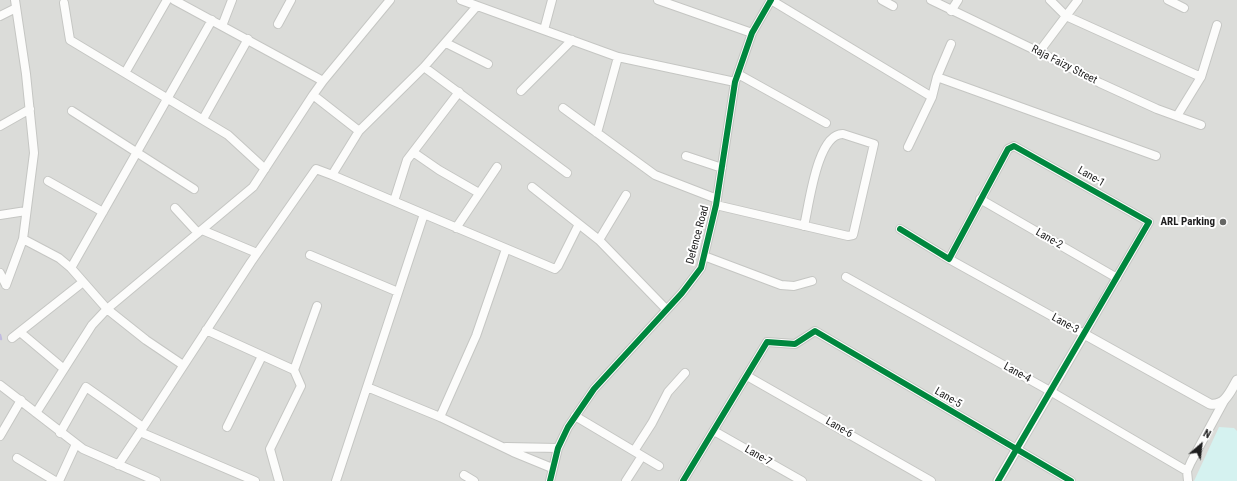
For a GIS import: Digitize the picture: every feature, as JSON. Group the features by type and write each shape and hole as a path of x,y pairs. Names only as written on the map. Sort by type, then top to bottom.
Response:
{"street":[{"path":"125,73 167,0"},
{"path":"174,0 323,81"},
{"path":"222,26 232,0"},
{"path":"278,24 291,0"},
{"path":"36,413 92,325 107,309 253,188 323,81 390,0"},
{"path":"544,30 552,0"},
{"path":"658,0 752,33"},
{"path":"771,0 932,97"},
{"name":"Defence Road","path":"550,481 558,448 575,416 594,389 682,293 701,268 716,202 736,78 752,33 771,0"},
{"path":"882,0 893,6"},
{"name":"Raja Faizy Street","path":"931,0 950,11 1039,52 1100,83 1201,125"},
{"path":"950,11 958,0"},
{"path":"1050,0 1066,16 1201,76"},
{"path":"1039,52 1078,0"},
{"path":"1168,0 1184,8"},
{"path":"467,1 477,6 618,56 736,78 826,123"},
{"path":"64,3 70,40 228,134 265,169"},
{"path":"0,16 16,4 30,110 34,154 23,239 6,284 0,273"},
{"path":"332,174 359,131 424,67 477,6"},
{"path":"71,268 212,20"},
{"path":"1177,116 1201,76 1217,25"},
{"path":"203,120 248,39"},
{"path":"521,91 572,40"},
{"path":"446,43 488,64"},
{"path":"908,147 932,97 937,77 950,44"},
{"path":"597,133 618,56"},
{"path":"424,67 567,173"},
{"path":"937,77 1156,156"},
{"path":"394,201 407,160 459,92"},
{"path":"313,95 359,131"},
{"path":"563,108 655,175 716,202 804,226 848,236 853,235 874,144 842,134 838,134 830,139 818,161 804,226"},
{"path":"0,126 30,110"},
{"path":"72,111 194,189"},
{"name":"Lane-1","path":"980,200 1008,149 1014,146 1022,149 1149,222 1117,278"},
{"path":"413,152 439,170 479,193"},
{"path":"686,156 722,168"},
{"path":"456,228 496,167"},
{"path":"118,465 257,253 316,169 332,174 555,269 558,266 579,224"},
{"path":"48,181 103,212"},
{"path":"532,187 600,240 666,309"},
{"path":"600,240 626,195"},
{"path":"948,259 980,200"},
{"name":"Lane-2","path":"980,200 1117,278"},
{"path":"175,208 200,232 257,253"},
{"path":"0,215 26,212"},
{"path":"336,481 424,214"},
{"name":"Lane-3","path":"900,229 948,259 1205,402 1215,404 1224,401"},
{"path":"23,239 59,258 71,268 107,309 146,340 183,365"},
{"path":"440,417 478,330 506,249"},
{"path":"310,255 398,292"},
{"path":"704,256 781,284 794,286 812,281"},
{"name":"Lane-4","path":"846,277 1050,391 1187,471"},
{"path":"998,481 1117,278"},
{"path":"12,338 83,282"},
{"path":"294,370 317,306"},
{"path":"206,330 294,370 301,386 270,449 278,481"},
{"name":"Lane-5","path":"747,376 767,342 795,344 815,331 1071,481"},
{"path":"20,332 64,369"},
{"path":"227,426 262,356"},
{"path":"634,451 652,423 668,392 685,373"},
{"path":"683,481 747,376"},
{"name":"Lane-6","path":"747,376 931,481"},
{"path":"1188,481 1187,471 1224,401 1237,380"},
{"path":"0,385 76,444 154,481"},
{"path":"60,433 86,387 141,429 255,481"},
{"path":"367,387 440,417 552,468"},
{"path":"0,436 21,400"},
{"path":"575,416 659,466"},
{"name":"Lane-7","path":"714,431 802,481"},
{"path":"59,481 76,444"},
{"path":"503,447 558,448"},
{"path":"626,481 642,456"},
{"path":"17,458 55,481"},
{"path":"464,475 474,481"}],"shaded area":[{"path":"0,0 1237,0 1237,481 0,481"},
{"path":"1219,427 1234,428 1237,431 1237,481 1194,481"}],"waterway":[{"path":"0,335 1,339"}],"cycle path":[{"path":"550,481 558,448 568,427 594,389 682,293 701,268 716,205 735,82 752,33 771,0"},
{"path":"900,229 949,259 1008,149 1014,146 1149,222 998,481"},
{"path":"683,481 767,342 795,344 815,331 1071,481"}],"place":[{"name":"ARL Parking","path":"1223,222"}]}
